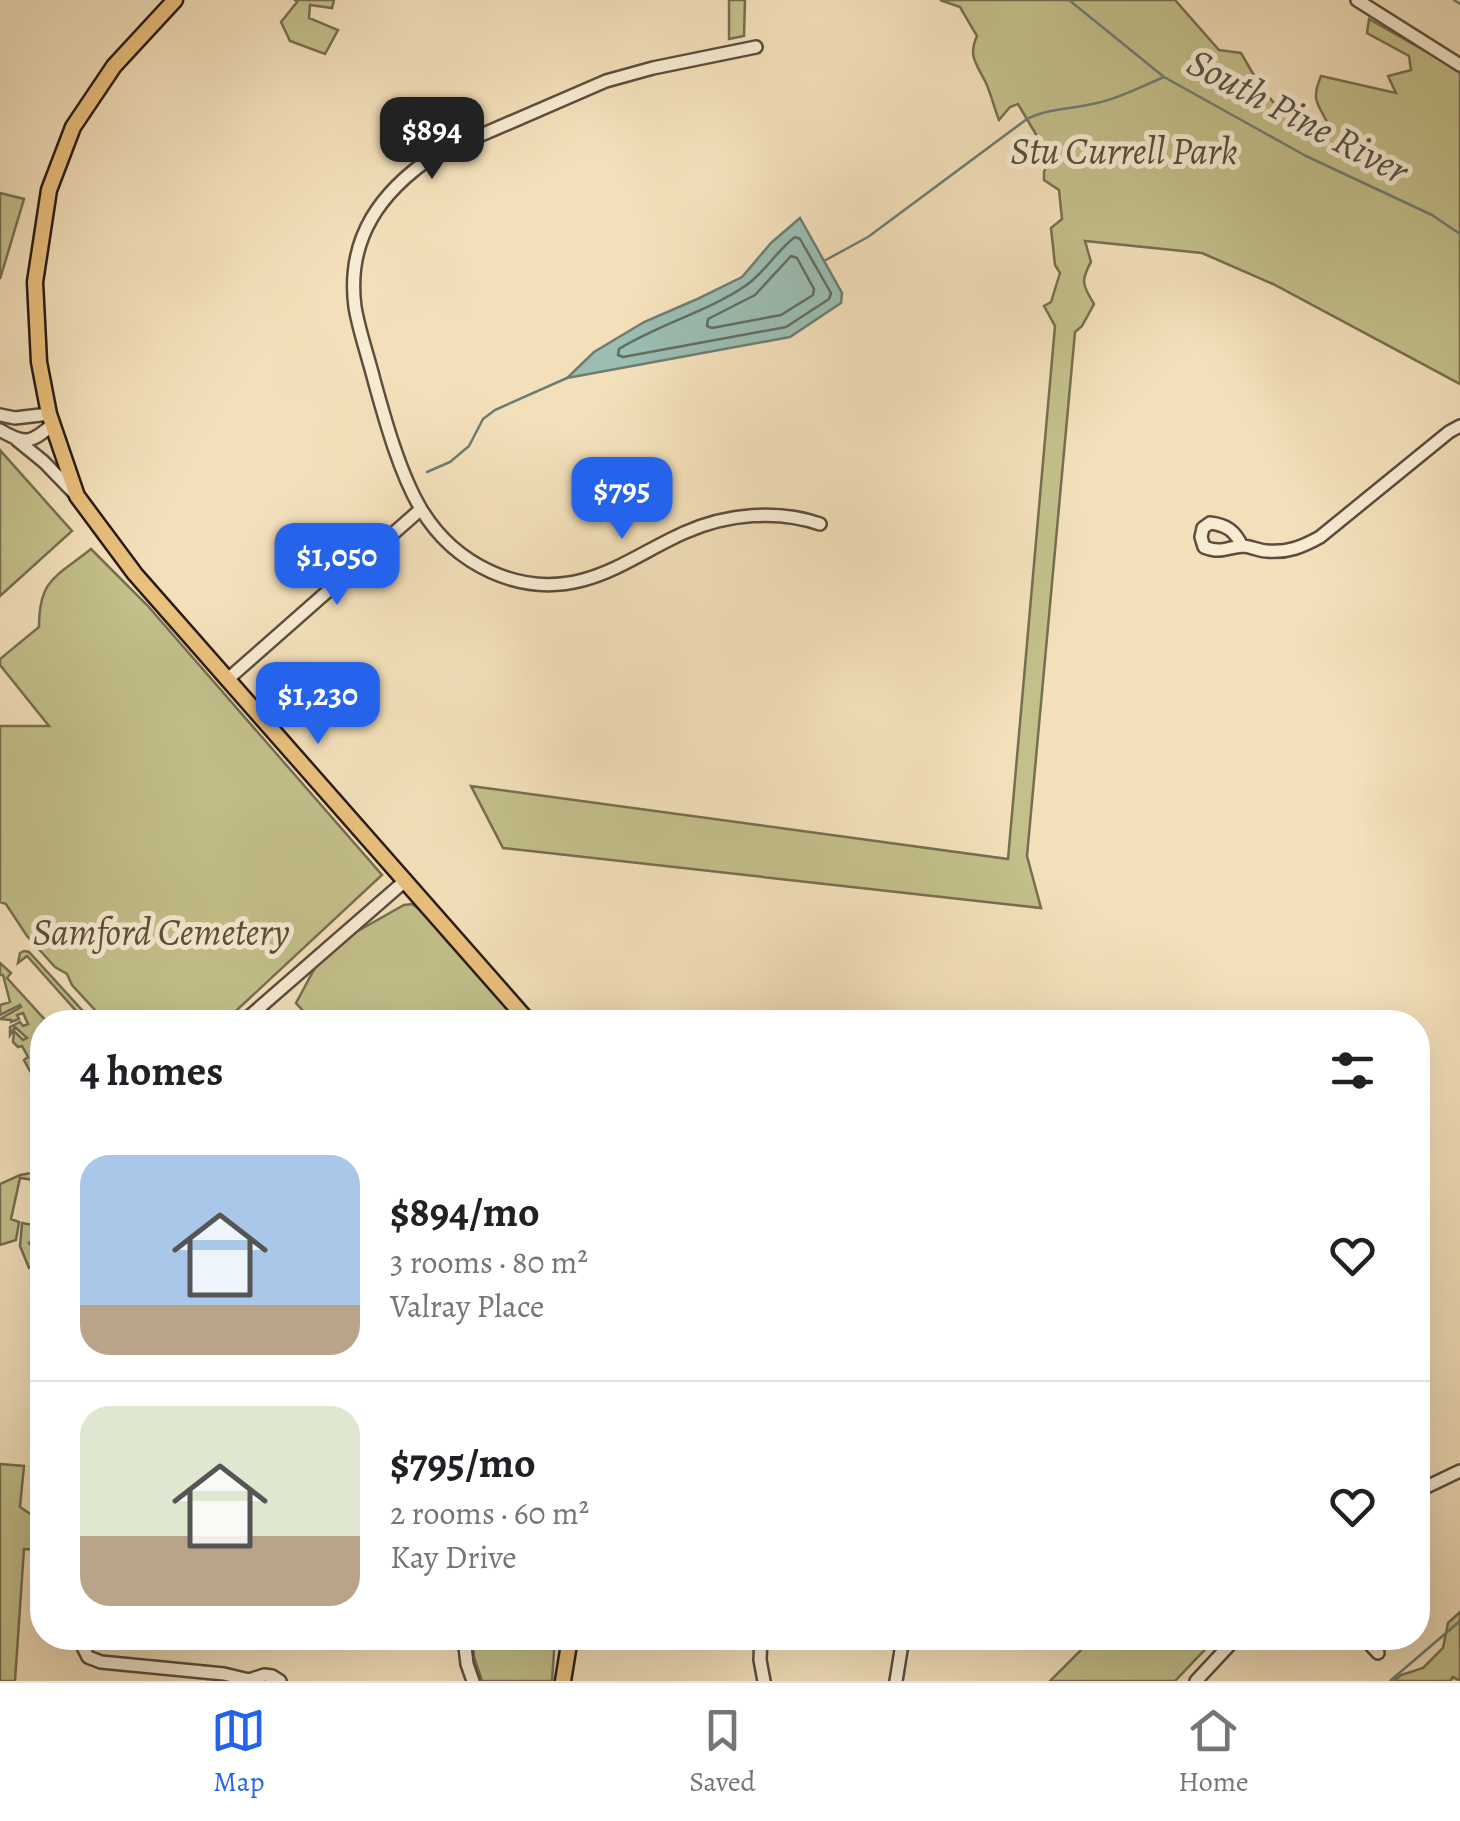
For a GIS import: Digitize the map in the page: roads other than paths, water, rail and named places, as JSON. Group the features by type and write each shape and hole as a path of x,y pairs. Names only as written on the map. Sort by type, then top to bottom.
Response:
{"main road":[{"path":"174,0 114,66 72,128 49,190 35,282 38,362 50,419 77,496 135,574 520,1010"},
{"path":"563,1681 568,1650"},
{"path":"572,1681 576,1650"}],"street":[{"path":"1357,0 1460,65"},
{"path":"756,47 606,82 436,155 410,172 373,213 360,246 355,306 394,448 421,509 464,558 514,581 540,586 585,580 720,520 763,515 820,524"},
{"path":"0,415 50,419"},
{"path":"17,440 35,439 50,419"},
{"path":"1242,546 1286,552 1320,537 1460,426"},
{"path":"0,430 44,462 77,496"},
{"path":"228,679 421,509"},
{"path":"257,1010 406,880"},
{"path":"1430,1485 1460,1471"},
{"path":"85,1650 92,1660 249,1680 264,1675 280,1681"},
{"path":"465,1650 473,1681"},
{"path":"760,1650 764,1681"},
{"path":"896,1681 901,1650"},
{"path":"1204,1678 1226,1650"}],"water":[{"path":"800,218 842,293 841,303 790,337 567,378 594,352 644,322 742,277 771,243"}],"waterway":[{"name":"South Pine River","path":"1069,0 1164,77 1306,156 1432,215 1460,234"},
{"path":"1454,0 1460,4"},
{"path":"824,261 868,237 1027,119 1106,101 1164,77"},
{"path":"427,472 450,462 469,446 483,419 495,410 567,378"},
{"path":"1430,1647 1460,1621"},
{"path":"1390,1681 1426,1650"}],"park label":[{"name":"Stu Currell Park","path":"1124,151"},
{"name":"Samford Cemetery","path":"161,932"}]}
